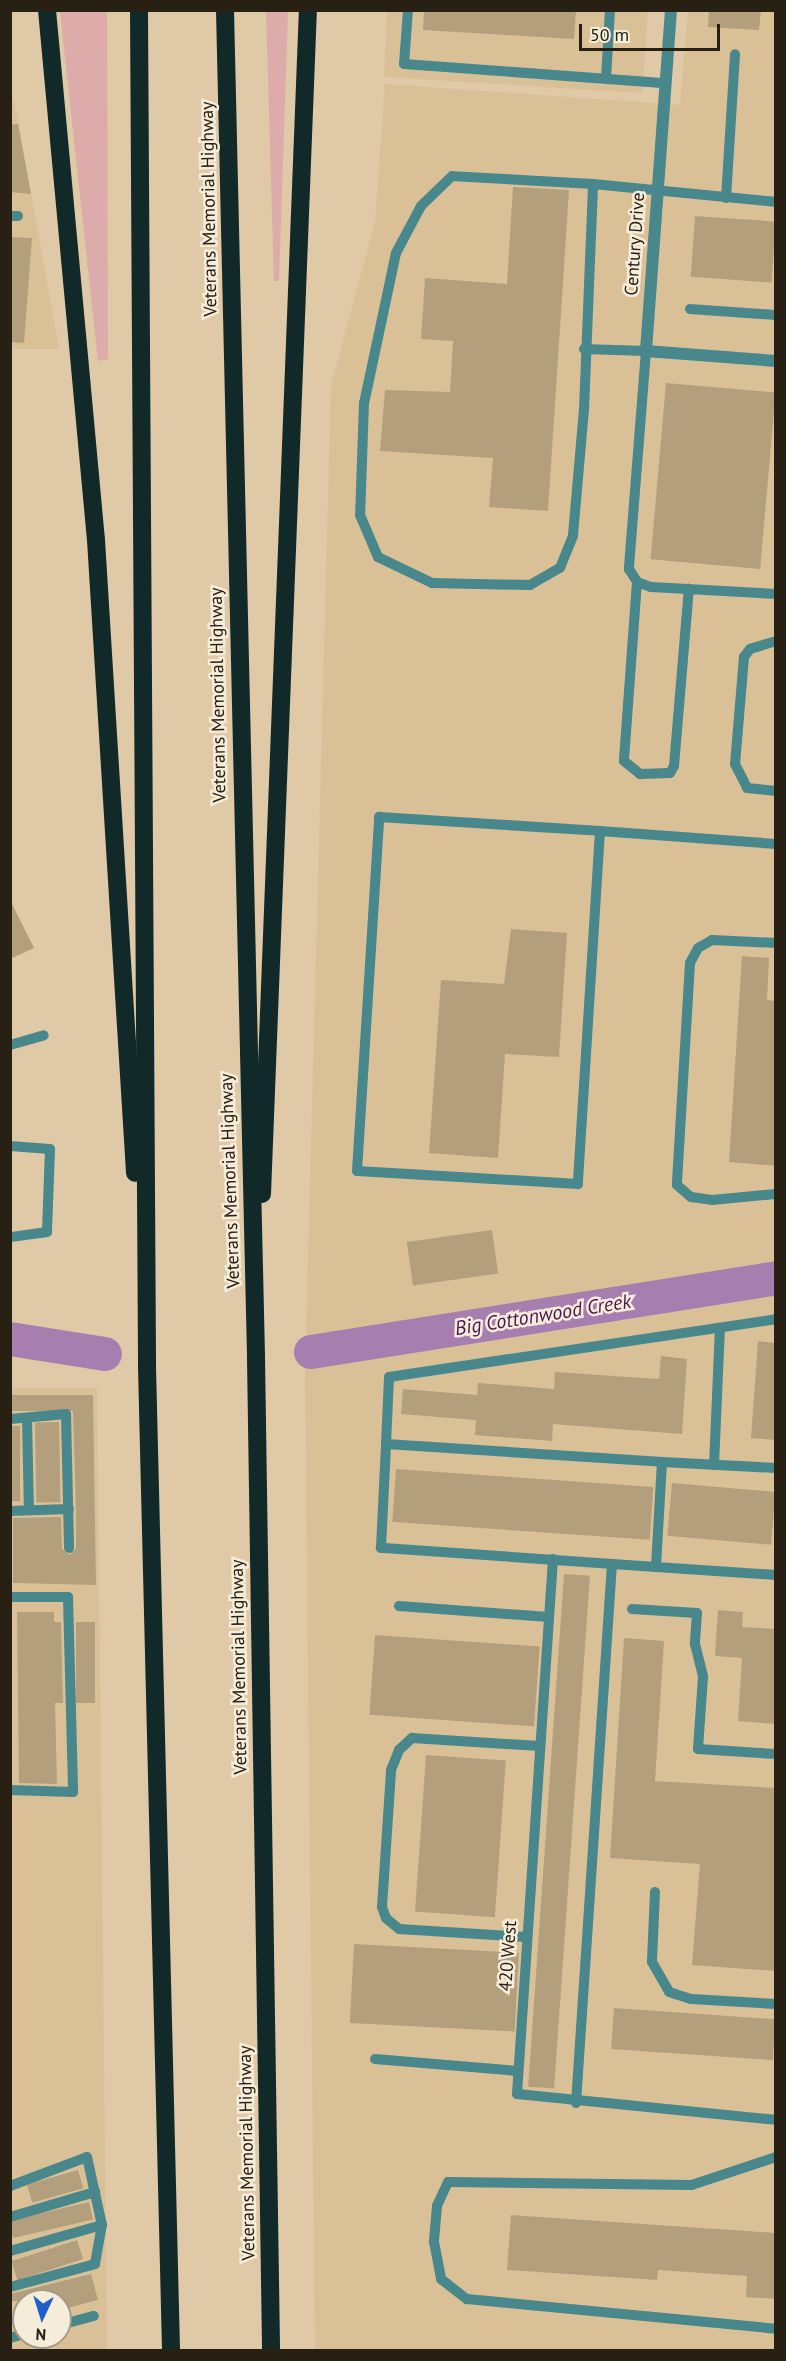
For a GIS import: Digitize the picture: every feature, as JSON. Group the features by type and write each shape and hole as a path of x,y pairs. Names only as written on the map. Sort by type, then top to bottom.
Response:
{"highway":[{"path":"47,10 96,540 147,1367"},
{"path":"139,10 147,1367 171,2350"},
{"name":"Veterans Memorial Highway","path":"225,10 256,1358 271,2350"},
{"path":"256,1358 308,10"}],"street":[{"name":"Century Drive","path":"646,351 670,10"},
{"path":"646,351 776,361"}],"lane":[{"path":"408,10 404,64 665,83"},
{"path":"606,79 610,10"},
{"path":"726,198 735,54"},
{"path":"592,184 573,535 560,568 530,585 432,583 378,557 360,515 364,403 396,253 421,206 452,176 592,184 776,202"},
{"path":"690,309 776,315"},
{"path":"584,349 646,351 629,569 637,582 624,761 640,774 670,773 674,766 689,590"},
{"path":"637,582 689,590 776,594"},
{"path":"776,641 750,649 744,657 735,764 747,788 776,791"},
{"path":"600,831 579,1184 357,1171 379,817 600,831 776,844"},
{"path":"776,943 712,940 698,948 690,963 677,1185 691,1197 712,1200 776,1194"},
{"path":"10,1045 44,1035"},
{"path":"10,1146 50,1149 47,1232 10,1237"},
{"path":"776,1319 389,1377 381,1548 776,1575"},
{"path":"714,1465 720,1328"},
{"path":"10,1419 66,1414 69,1548"},
{"path":"27,1418 29,1510"},
{"path":"386,1444 776,1468"},
{"path":"656,1567 662,1462"},
{"path":"10,1510 69,1509"},
{"name":"420 West","path":"553,1559 517,2071 521,2098 776,2120"},
{"path":"576,2103 612,1564"},
{"path":"10,1597 68,1597 73,1792 10,1790"},
{"path":"399,1606 549,1617"},
{"path":"632,1609 697,1613 695,1644 703,1677 698,1749 776,1754"},
{"path":"526,1937 399,1929 386,1918 381,1907 389,1793 399,1750 412,1737 540,1746"},
{"path":"655,1892 652,1962 669,1992 691,1999 776,2004"},
{"path":"375,2059 517,2071"},
{"path":"10,2186 87,2157 102,2225 95,2264 10,2287"},
{"path":"776,2157 692,2186 448,2182 437,2206 434,2242 441,2279 467,2299 776,2329"},
{"path":"10,2217 95,2192"},
{"path":"10,2251 102,2225"},
{"path":"72,2322 94,2316"}],"shaded area":[{"path":"60,11 107,11 108,359 98,361"},
{"path":"266,11 288,11 279,281 274,281"},
{"path":"387,11 648,11 642,93 384,77"},
{"path":"688,11 775,11 775,2350 315,2350 305,1376 331,385 375,222 385,84 680,105"},
{"path":"10,89 17,115 59,349 11,349"},
{"path":"10,1388 97,1388 107,2350 11,2350"}],"building":[{"path":"424,10 576,10 574,39 423,30"},
{"path":"709,10 761,10 759,30 708,27"},
{"path":"18,124 31,194 10,192 10,125"},
{"path":"513,187 569,190 548,511 489,507 493,458 380,451 385,390 450,392 453,341 421,339 425,278 507,284"},
{"path":"695,216 776,222 772,283 691,277"},
{"path":"10,237 32,238 24,343 10,342"},
{"path":"666,383 776,393 760,569 651,559"},
{"path":"10,900 34,948 10,959"},
{"path":"511,929 567,933 559,1057 505,1054 498,1158 429,1153 441,980 504,984"},
{"path":"742,956 769,958 767,1000 776,1001 776,1166 729,1162"},
{"path":"492,1230 498,1274 413,1286 407,1242"},
{"path":"758,1341 776,1343 776,1440 751,1438"},
{"path":"661,1356 687,1359 682,1434 553,1424 552,1441 475,1435 476,1420 401,1414 403,1389 477,1395 478,1383 554,1389 555,1372 659,1379"},
{"path":"10,1395 93,1395 96,1585 13,1583 13,1518 61,1517 62,1549 70,1555 76,1548 76,1509 73,1411 10,1411"},
{"path":"35,1422 59,1422 60,1502 36,1502"},
{"path":"10,1426 20,1426 20,1501 10,1501"},
{"path":"396,1469 653,1487 650,1540 392,1522"},
{"path":"672,1483 776,1492 771,1545 667,1536"},
{"path":"564,1574 590,1576 554,2089 528,2087"},
{"path":"718,1610 743,1612 742,1627 776,1629 776,1724 738,1721 742,1658 715,1656"},
{"path":"17,1612 54,1612 54,1622 61,1622 63,1703 55,1703 57,1784 19,1783"},
{"path":"76,1622 95,1622 95,1703 76,1703"},
{"path":"375,1635 540,1647 534,1726 369,1715"},
{"path":"624,1638 664,1641 655,1781 776,1788 776,1971 692,1965 700,1864 610,1858"},
{"path":"426,1755 506,1761 495,1917 415,1912"},
{"path":"354,1944 519,1953 515,2032 350,2023"},
{"path":"614,2008 776,2019 773,2060 611,2049"},
{"path":"78,2170 83,2188 32,2203 27,2185"},
{"path":"89,2202 93,2220 13,2238 10,2220"},
{"path":"511,2215 776,2233 776,2299 746,2297 747,2276 658,2270 657,2280 507,2270"},
{"path":"77,2240 83,2259 18,2280 11,2261"},
{"path":"91,2274 98,2300 72,2307 72,2289 30,2289"}],"waterway":[{"name":"Big Cottonwood Creek","path":"311,1352 776,1278"},
{"name":"Big Cottonwood Creek","path":"10,1339 105,1354"}]}
